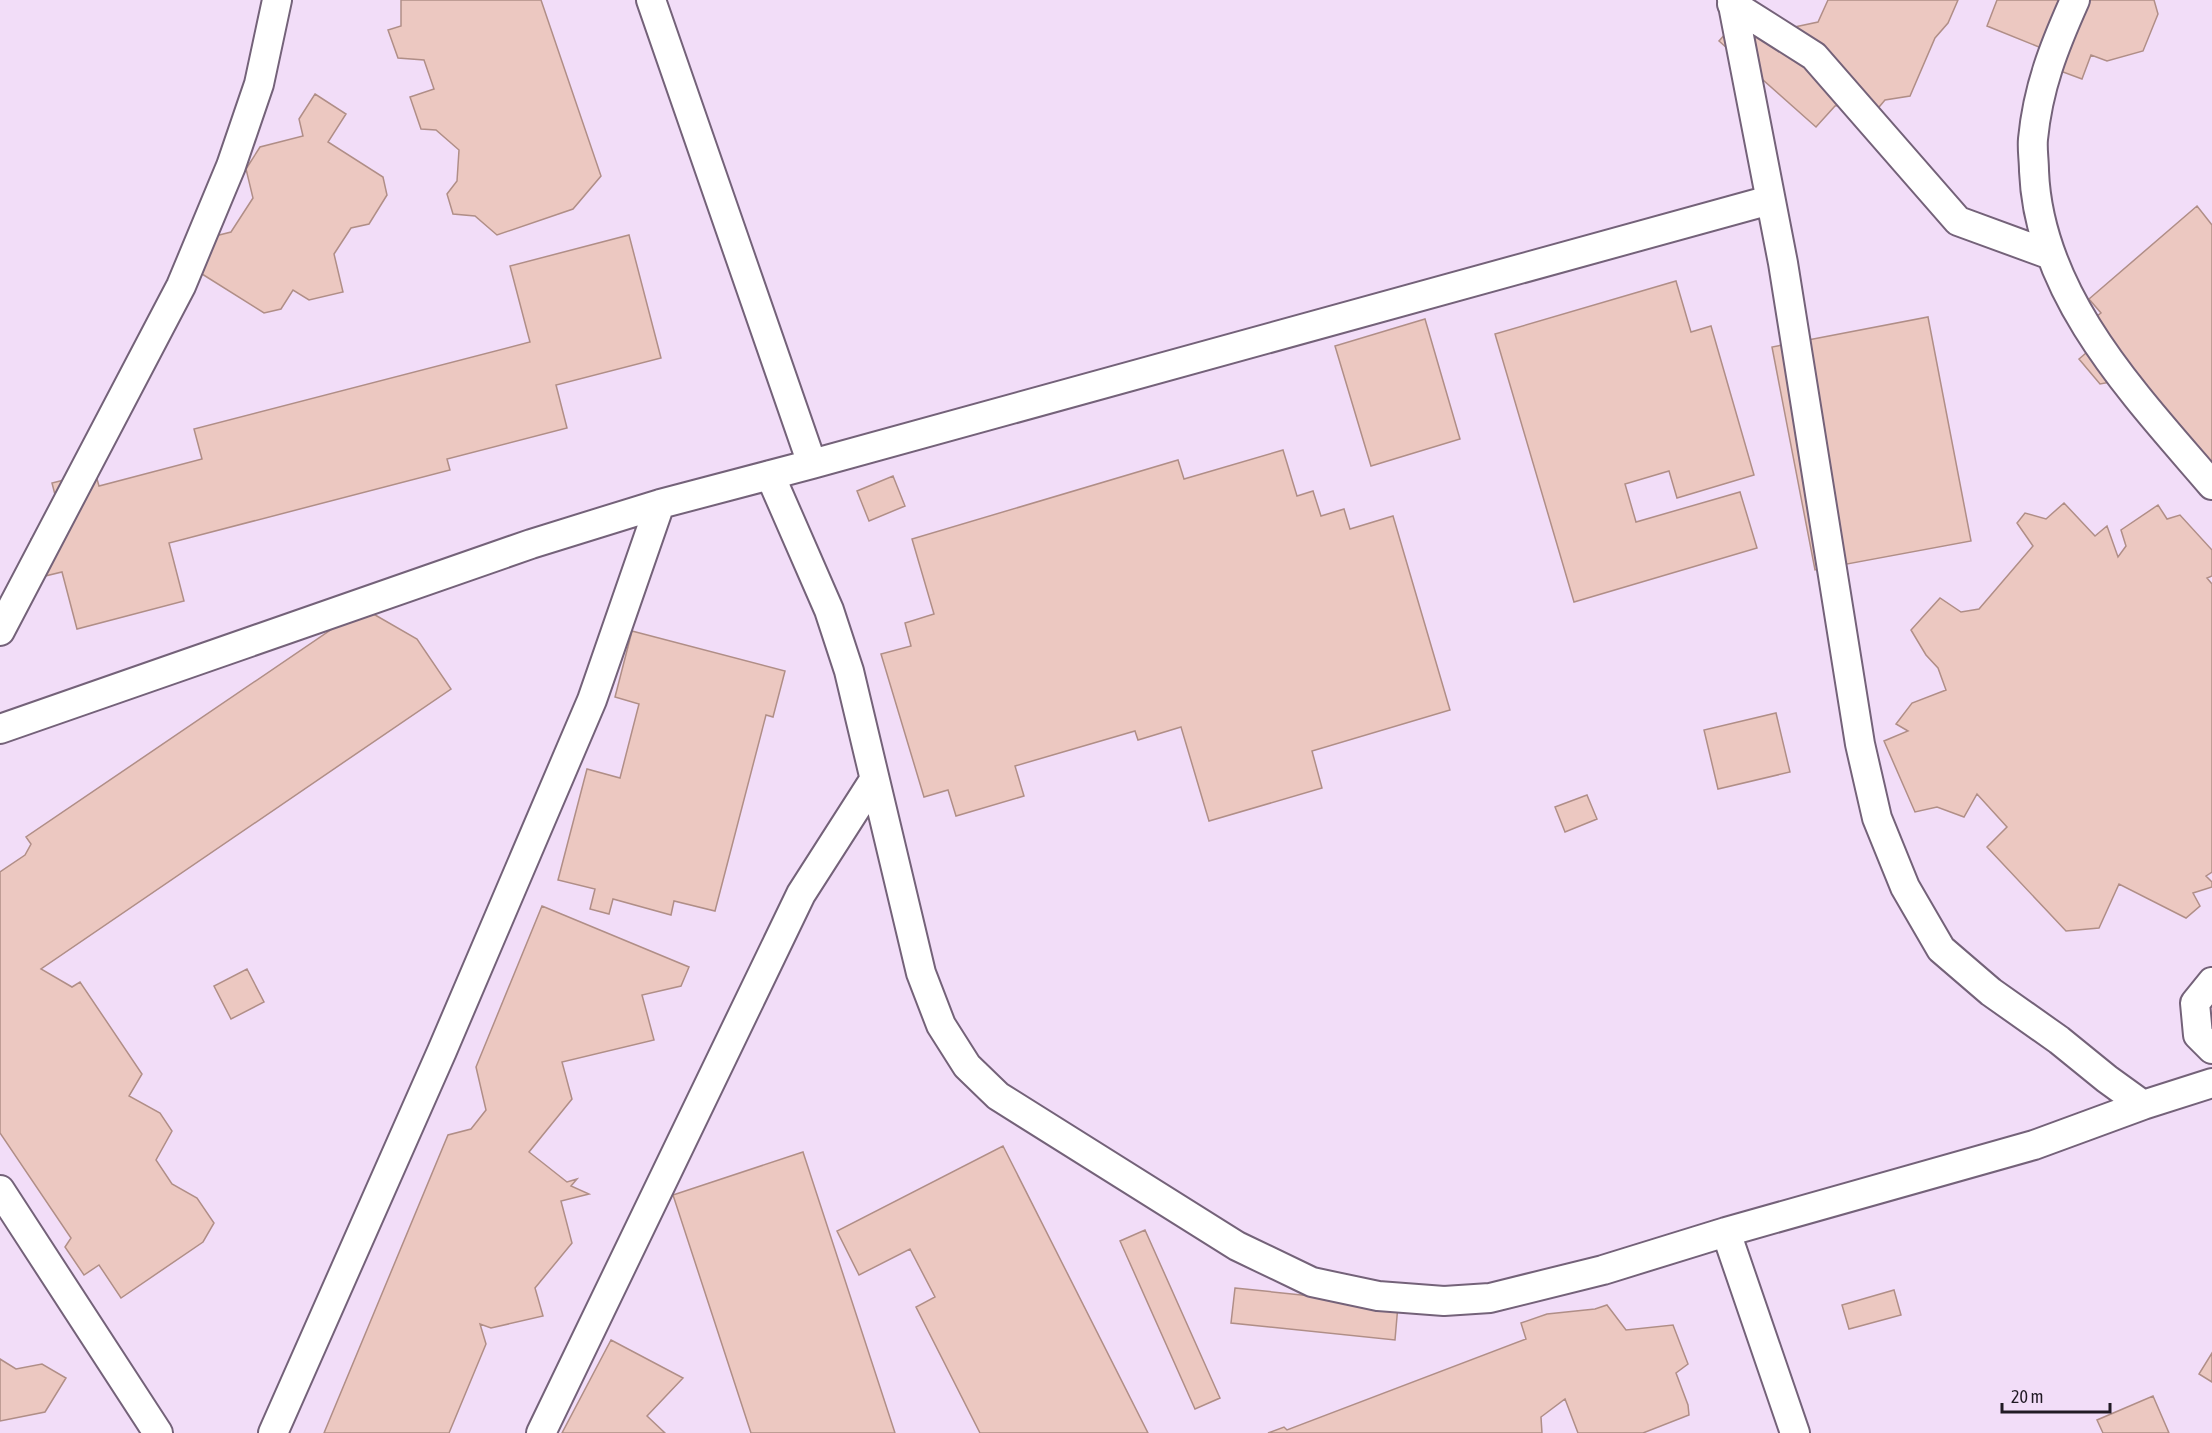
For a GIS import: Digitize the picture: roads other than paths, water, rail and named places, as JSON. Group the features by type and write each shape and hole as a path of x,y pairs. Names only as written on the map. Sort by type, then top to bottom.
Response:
{"street":[{"path":"0,631 181,286 231,166 260,84 277,0"},
{"path":"651,0 812,464"},
{"path":"2075,0 2050,56 2039,98 2033,141 2035,196 2043,235 2062,282 2096,340 2150,412 2212,485"},
{"path":"1732,2 1814,56 1958,220 2051,255"},
{"path":"1732,2 1783,263 1860,744 1877,819 1905,887 1941,949 1991,992 2143,1104"},
{"path":"0,729 531,544 660,504 1770,201"},
{"path":"770,475 830,610 849,671 921,973 941,1025 967,1066 998,1096 1238,1246 1312,1282 1378,1296 1444,1301 1490,1298 1603,1270 1726,1232 2034,1144 2143,1104 2212,1083"},
{"path":"273,1433 442,1051 592,700 660,504"},
{"path":"541,1433 801,894 874,780"},
{"path":"2212,982 2195,1003 2198,1035 2212,1049"},
{"path":"0,1190 158,1433"},
{"path":"1726,1232 1795,1433"}]}
